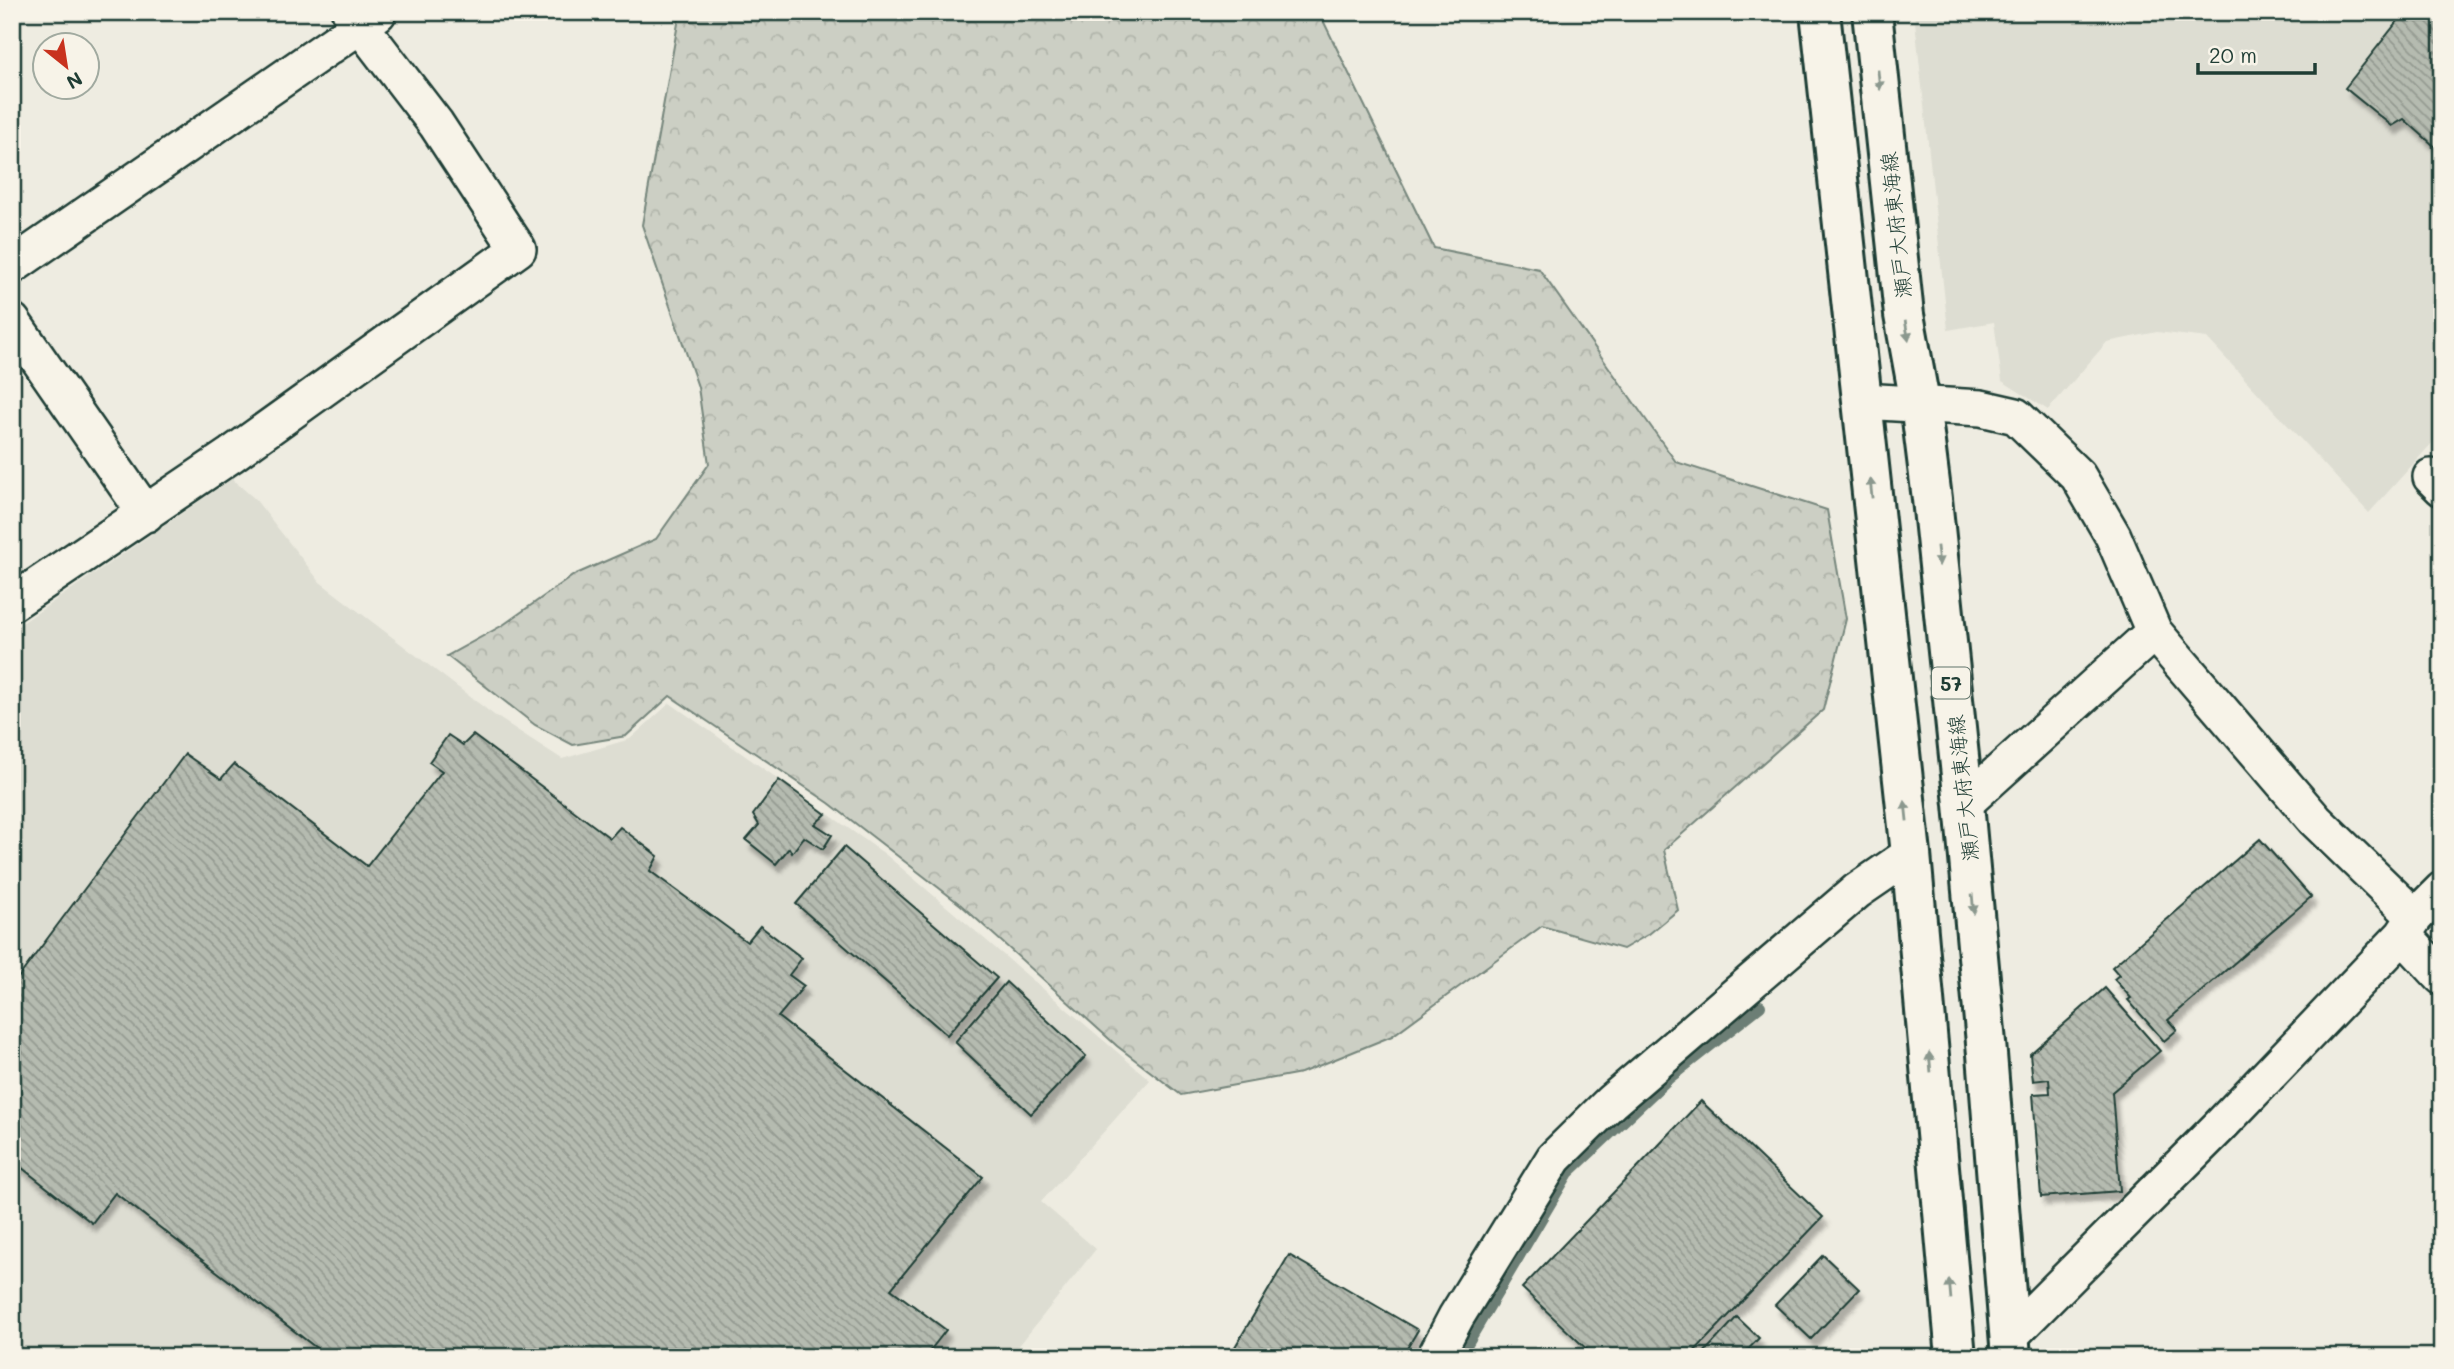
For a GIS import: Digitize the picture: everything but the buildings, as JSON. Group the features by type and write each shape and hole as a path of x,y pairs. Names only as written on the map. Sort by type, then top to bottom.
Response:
{"main road":[{"path":"1820,12 1911,854 1956,1357"},
{"name":"瀬戸大府東海線","path":"1872,12 1904,315 1920,403 1964,804 2010,1347"}],"street":[{"path":"12,266 363,17 518,249 146,514 12,603"},
{"path":"12,321 146,514"},
{"path":"1862,401 1981,408 2016,415 2078,476 2113,536 2154,632 2409,926 2442,977"},
{"path":"1964,804 2154,632"},
{"path":"1435,1357 1456,1317 1554,1158 1611,1102 1857,891 1911,854"},
{"path":"2010,1347 2442,890"}],"shaded area":[{"path":"1914,12 2442,12 2442,432 2369,513 2207,338 2157,332 2107,342 2048,410 2002,381 1994,322 1948,330"},
{"path":"232,479 255,499 320,582 494,715 562,759 630,739 670,703 885,854 1150,1080 1041,1202 1096,1249 1010,1357 13,1357 12,630"}],"green space":[{"path":"680,12 1319,12 1434,248 1539,269 1676,462 1827,510 1846,619 1823,710 1664,850 1678,910 1649,934 1623,949 1542,926 1392,1036 1301,1073 1181,1095 1117,1046 961,905 829,803 670,696 626,736 573,745 535,725 447,656 503,625 574,575 656,539 709,464 698,387 642,225"}],"waterway":[{"path":"1459,1357 1568,1173 1670,1077 1760,1006"}]}
